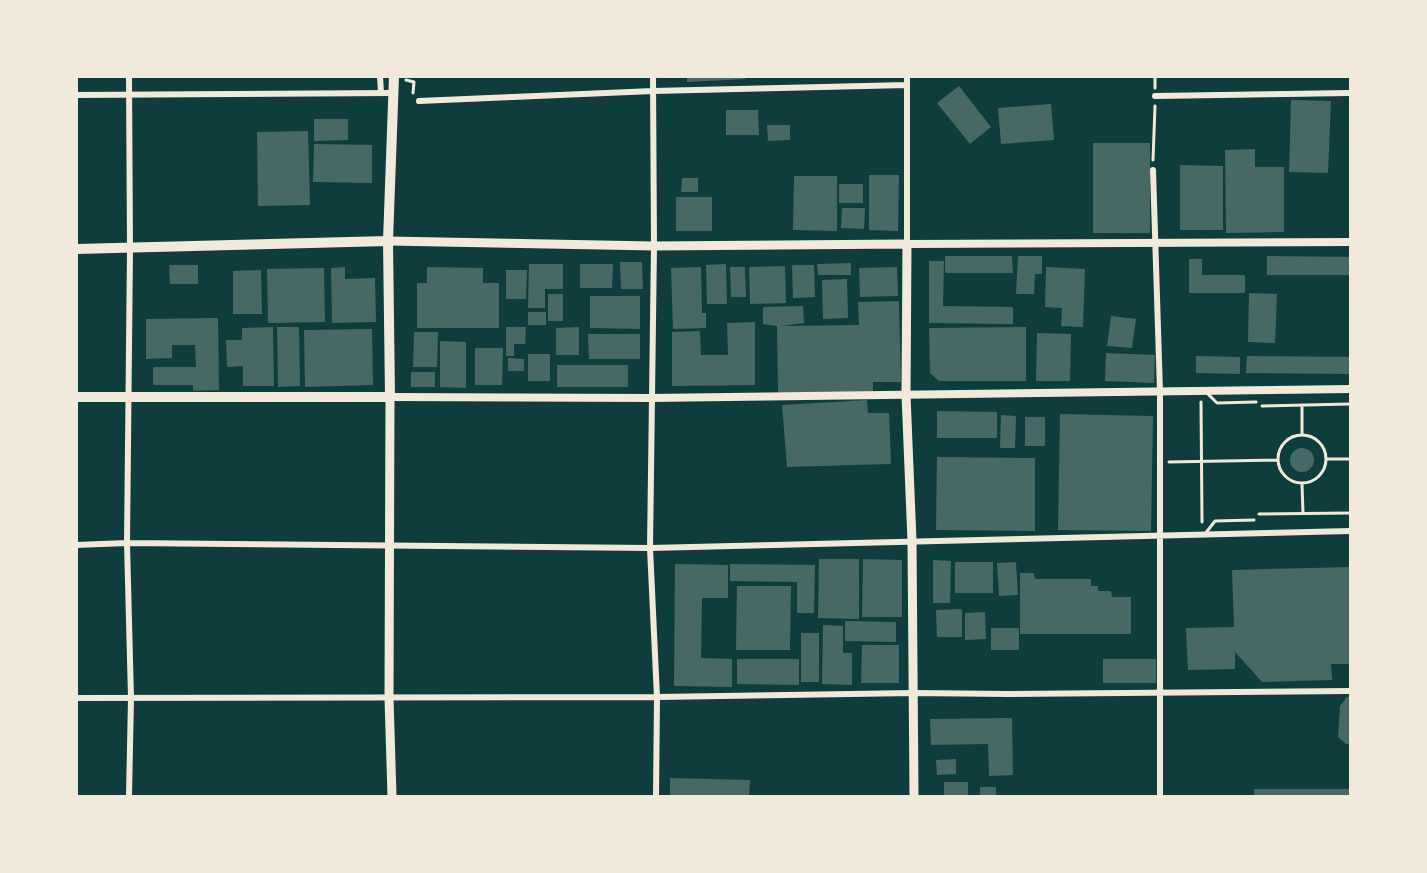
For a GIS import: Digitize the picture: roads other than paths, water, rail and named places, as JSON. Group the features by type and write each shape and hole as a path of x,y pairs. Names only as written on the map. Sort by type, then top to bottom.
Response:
{"main road":[{"path":"392,796 389,698 388,241 394,77"},
{"path":"76,249 388,241 654,246 908,244 906,395 912,541 914,796"},
{"path":"76,397 390,397"}],"street":[{"path":"129,76 127,543 131,698 129,796"},
{"path":"380,76 381,93"},
{"path":"653,76 654,246 650,548 657,697 656,796"},
{"path":"907,76 908,244 1350,242"},
{"path":"419,101 907,85"},
{"path":"76,95 393,93"},
{"path":"1155,96 1350,93"},
{"path":"1153,170 1161,462 1160,796"},
{"path":"390,397 651,398 1350,389"},
{"path":"76,545 127,543 650,548 1350,531"},
{"path":"76,698 657,697 1350,691"}],"lane":[{"path":"1203,391 1217,403 1256,404"},
{"path":"1204,535 1215,521 1254,520"}]}
